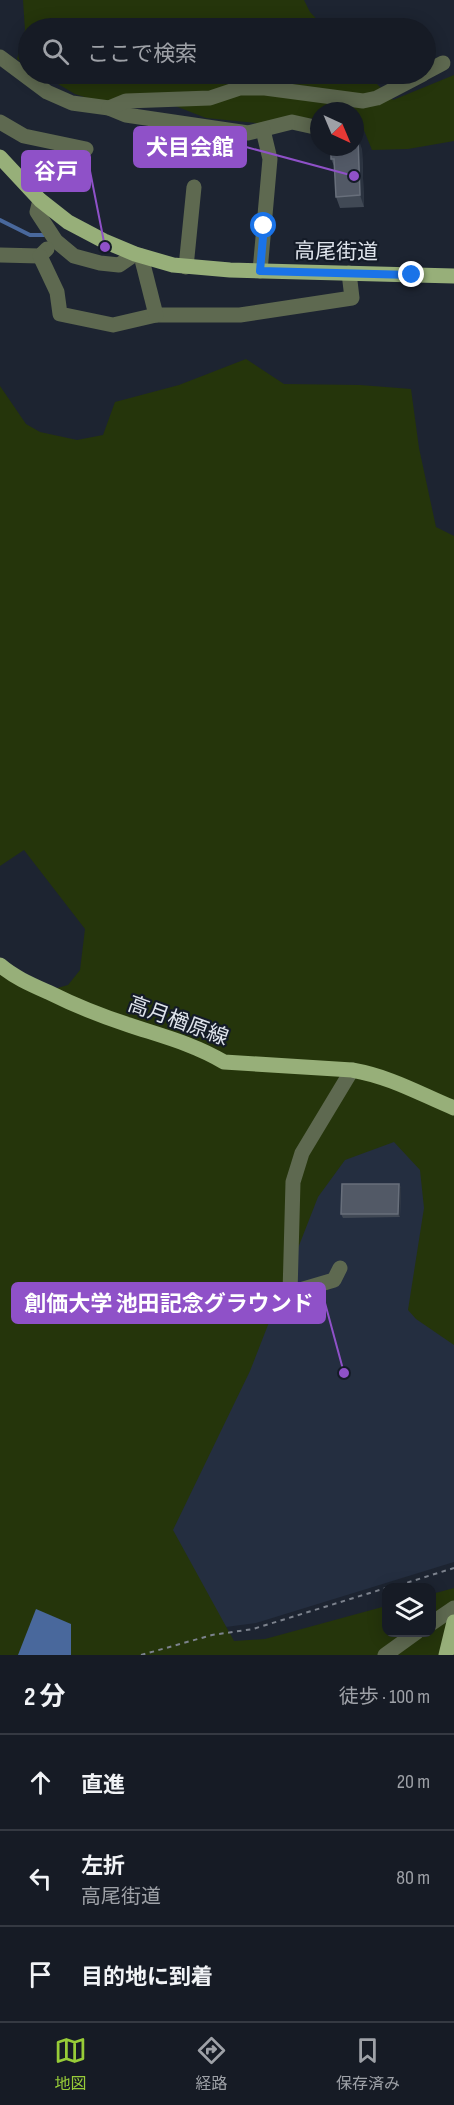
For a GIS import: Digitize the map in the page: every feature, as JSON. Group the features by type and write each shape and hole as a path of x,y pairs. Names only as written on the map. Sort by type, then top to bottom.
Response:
{"main road":[{"name":"高尾街道","path":"0,157 40,200 68,222 138,255 173,265 260,271 454,276"},
{"name":"高月楢原線","path":"0,965 14,976 66,1001 106,1017 175,1039 224,1062 352,1070 389,1078 454,1108"},
{"path":"446,1655 454,1622"}],"street":[{"path":"0,57 18,70"},
{"path":"436,67 443,63"},
{"path":"36,84 47,92 72,103 109,108 126,115 248,133 292,122 310,126"},
{"path":"109,108 126,101 210,98 240,88 265,88 363,101 377,98 403,84"},
{"path":"0,122 24,136 86,149"},
{"path":"260,271 270,159 263,130"},
{"path":"186,267 194,187"},
{"path":"40,200 38,212 56,241 74,256 119,265 138,255 156,315"},
{"path":"0,255 40,256 56,241"},
{"path":"40,256 57,292 60,314 113,325 156,315 240,315 352,298 349,273"},
{"path":"340,1269 334,1280 290,1293 293,1182 297,1167 352,1070"},
{"path":"436,1620 454,1608"},
{"path":"385,1655 410,1637"}],"path":[{"path":"404,1583 454,1568"},
{"path":"141,1655 212,1635 253,1629 382,1590"}],"shaded area":[{"path":"292,1079 454,1118 454,1562 256,1623 14,1655"}],"green space":[{"path":"23,0 304,0 316,18 24,18"},
{"path":"454,75 454,141 408,149 372,150 364,130 364,102 310,102 310,118 295,117 267,124 206,118 160,100 109,105 75,94 58,84 377,84 393,100"},
{"path":"246,359 284,384 360,385 411,389 419,448 436,527 454,536 454,1345 416,1319 408,1310 424,1208 420,1170 394,1142 345,1160 318,1197 250,1371 173,1530 234,1641 265,1639 382,1607 382,1637 436,1637 436,1593 454,1588 454,1655 0,1655 0,962 36,994 68,985 80,970 85,929 24,850 0,866 0,386 26,424 40,432 77,440 103,435 115,402 179,385"}],"water":[{"path":"36,1609 71,1624 71,1655 18,1655"}],"building":[{"path":"331,156 359,156 360,195 336,197 334,159 331,159"},
{"path":"342,1184 399,1184 398,1214 341,1214"}],"waterway":[{"path":"0,220 30,235 44,235"}],"place":[{"name":"犬目会館","path":"354,176"},
{"name":"谷戸","path":"105,247"},
{"name":"創価大学 池田記念グラウンド","path":"344,1373"}],"route":[{"path":"264,226 260,271 412,275"}]}
